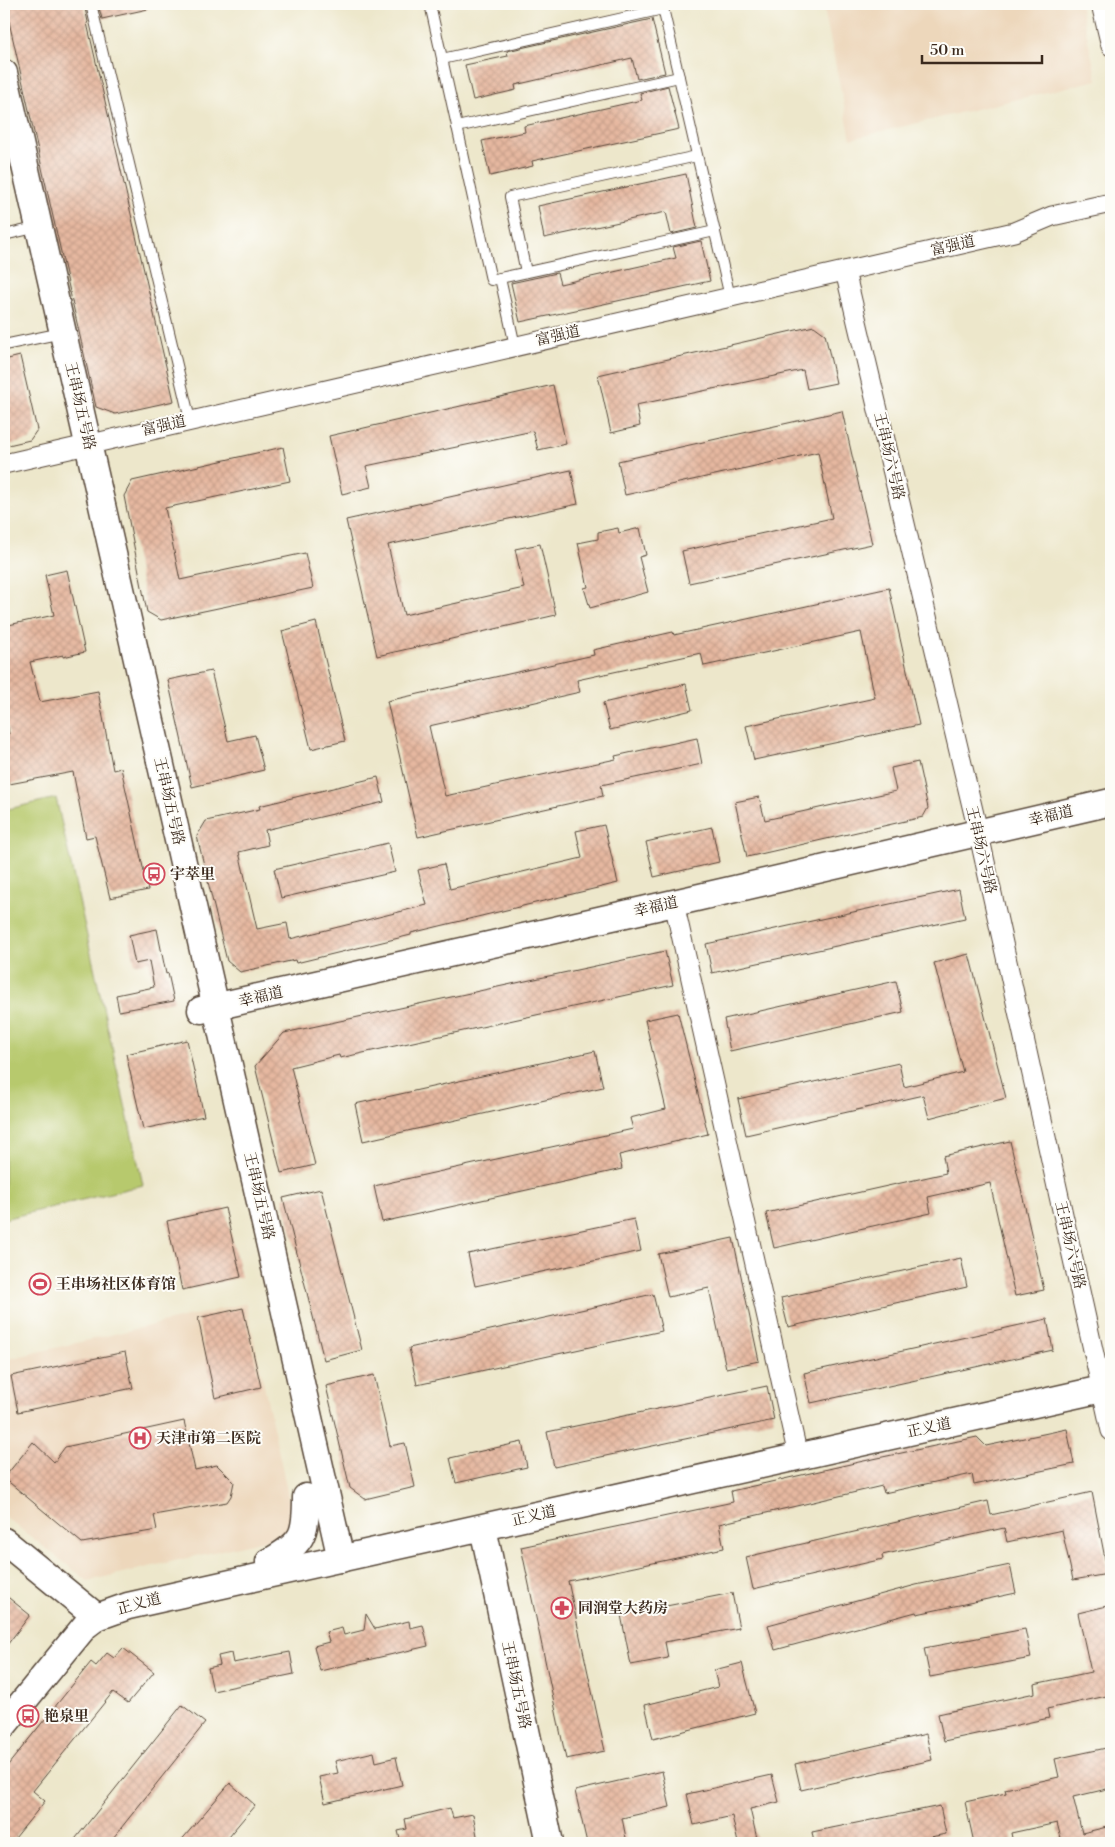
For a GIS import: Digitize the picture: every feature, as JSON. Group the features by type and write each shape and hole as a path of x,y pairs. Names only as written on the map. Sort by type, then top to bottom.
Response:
{"street":[{"path":"1101,4 1111,46"},
{"name":"王串场五号路","path":"4,73 8,128 23,230 56,334 331,1554"},
{"name":"富强道","path":"4,464 1014,232 1052,216 1111,203"},
{"name":"王串场六号路","path":"845,271 1106,1383 1111,1431"},
{"name":"幸福道","path":"979,839 1111,802"},
{"name":"幸福道","path":"210,1016 979,839 1111,814"},
{"path":"676,909 797,1451"},
{"name":"正义道","path":"331,1554 1106,1383"},
{"name":"正义道","path":"4,1702 65,1627 112,1596 331,1554 483,1528 797,1451"},
{"path":"270,1568 300,1538 312,1496"},
{"name":"王串场五号路","path":"483,1528 550,1843"},
{"path":"4,1540 90,1612"},
{"name":"正义道","path":"4,1725 85,1626 90,1612"}],"lane":[{"path":"91,4 190,420"},
{"path":"430,4 491,280 715,231"},
{"path":"442,59 663,6 730,297"},
{"path":"457,127 679,77"},
{"path":"526,272 510,197 697,156"},
{"path":"500,278 516,346"},
{"path":"4,345 56,334"}],"shaded area":[{"path":"823,4 1080,4 1097,80 851,139"},
{"name":"天津市第二医院","path":"246,1303 293,1518 286,1531 278,1537 88,1581 4,1516 4,1360"}],"green space":[{"path":"56,798 143,1185 4,1219 4,810"}],"building":[{"path":"5,4 84,4 174,401 115,414 96,407"},
{"path":"98,4 147,4 148,9 102,19"},
{"path":"652,19 665,73 637,79 632,58 515,85 516,90 473,100 465,65 508,56 507,51"},
{"path":"668,86 679,129 532,161 533,166 490,176 482,141 525,132 524,126 642,100 640,93"},
{"path":"686,174 697,228 671,234 666,212 544,238 538,206"},
{"path":"701,241 710,281 520,322 511,283 557,273 560,284 676,258 673,247"},
{"path":"814,326 825,334 836,383 807,389 803,370 636,405 640,426 611,433 598,375"},
{"path":"20,356 37,430 30,440 4,446 4,360"},
{"path":"553,385 566,444 538,450 533,431 366,466 371,487 342,494 329,436"},
{"path":"842,411 872,544 689,583 682,551 832,518 818,452 625,495 618,461"},
{"path":"283,447 290,481 165,508 180,580 305,553 313,588 161,620 147,612 124,496 132,481"},
{"path":"571,470 578,504 388,545 404,615 524,588 515,549 540,544 556,615 377,656 346,520"},
{"path":"618,528 619,533 640,528 646,555 639,557 648,592 590,608 584,588 588,587 578,543 598,539 598,532"},
{"path":"67,570 85,652 30,662 40,702 98,691 113,770 121,768 148,890 110,898 95,836 86,838 73,772 4,785 4,735 9,734 4,707 4,626 54,615 45,575"},
{"path":"889,588 919,725 754,760 746,726 875,698 861,632 704,666 701,653 577,680 580,692 429,726 445,796 616,759 615,756 697,738 702,764 601,785 603,796 418,837 387,701 594,655 593,650 673,632 674,635"},
{"path":"316,622 345,741 311,749 282,631"},
{"path":"211,671 228,741 255,735 264,770 192,787 168,680"},
{"path":"686,684 692,710 610,730 603,703"},
{"path":"918,762 928,808 923,817 747,857 735,802 759,797 765,820 896,791 891,768"},
{"path":"378,777 384,802 265,830 268,845 239,852 257,929 287,923 290,939 427,905 418,870 444,864 450,889 582,858 576,831 604,825 618,883 296,963 295,960 240,972 227,961 197,836 206,821 260,809 259,806"},
{"path":"712,827 719,862 654,877 646,842"},
{"path":"388,843 395,872 281,898 274,869"},
{"path":"959,889 965,918 712,973 706,944"},
{"path":"157,929 166,974 168,973 174,1001 119,1011 116,995 154,987 149,961 135,964 129,935"},
{"path":"665,951 673,985 340,1058 339,1055 291,1067 315,1165 281,1173 255,1066 284,1033"},
{"path":"969,954 1006,1098 929,1118 923,1095 746,1135 738,1099 899,1063 904,1087 963,1072 934,963"},
{"path":"896,981 903,1012 730,1051 724,1019"},
{"path":"678,1013 708,1134 619,1155 622,1169 382,1222 374,1186 633,1129 630,1118 666,1109 645,1020"},
{"path":"187,1040 204,1116 143,1129 126,1054"},
{"path":"595,1051 603,1087 363,1141 355,1104"},
{"path":"1010,1141 1044,1290 1015,1296 990,1183 928,1197 931,1213 774,1248 766,1213 946,1173 943,1156"},
{"path":"321,1189 362,1350 324,1360 283,1198"},
{"path":"225,1208 241,1277 182,1290 167,1221"},
{"path":"634,1219 641,1251 475,1286 468,1254"},
{"path":"733,1238 759,1361 726,1368 709,1288 668,1297 658,1254"},
{"path":"961,1258 967,1287 788,1327 781,1298"},
{"path":"653,1294 662,1331 417,1385 409,1348"},
{"path":"243,1308 261,1387 215,1398 198,1318"},
{"path":"1047,1319 1053,1350 811,1403 804,1373"},
{"path":"125,1352 133,1388 18,1412 11,1376"},
{"path":"374,1375 390,1446 405,1443 415,1487 365,1499 350,1488 326,1386"},
{"path":"767,1386 774,1420 554,1467 547,1432"},
{"path":"184,1421 195,1470 217,1465 234,1482 231,1496 227,1502 154,1515 157,1530 82,1543 4,1478 33,1442 54,1462 65,1447"},
{"path":"1067,1429 1074,1464 974,1485 972,1474 884,1493 882,1486 719,1524 724,1548 568,1581 605,1751 566,1759 521,1547 733,1502 731,1491 859,1462 977,1437 986,1446"},
{"path":"522,1442 527,1467 456,1483 450,1458"},
{"path":"1092,1492 1108,1574 1073,1580 1062,1530 1007,1542 1004,1528 882,1555 883,1559 753,1589 746,1557 988,1501 991,1515"},
{"path":"1010,1565 1016,1593 917,1614 916,1612 775,1650 768,1625 916,1585"},
{"path":"732,1593 739,1628 665,1642 668,1658 631,1665 621,1615"},
{"path":"4,1594 30,1615 4,1649"},
{"path":"1107,1606 1111,1624 1111,1695 1047,1709 1049,1718 944,1741 938,1714 1035,1693 1034,1684 1091,1672 1078,1613"},
{"path":"366,1614 375,1629 409,1621 410,1628 423,1625 428,1646 320,1671 314,1646 329,1642 326,1632 342,1628 344,1635 364,1630"},
{"path":"1025,1629 1031,1658 930,1677 924,1648"},
{"path":"123,1648 154,1672 128,1703 113,1692 33,1791 45,1801 11,1843 4,1843 4,1770 91,1662 96,1666 107,1653 114,1658"},
{"path":"290,1652 294,1674 213,1691 208,1668 220,1665 218,1656 231,1653 233,1663"},
{"path":"742,1663 755,1713 653,1739 645,1705 718,1687 714,1670"},
{"path":"182,1705 205,1723 109,1843 72,1843"},
{"path":"926,1734 932,1760 801,1790 795,1764"},
{"path":"1111,1747 1111,1788 1073,1797 1082,1833 1111,1826 1111,1843 1060,1843 1059,1838 1061,1838 1057,1823 1011,1833 1013,1843 974,1843 965,1802 1006,1793 1005,1789 1059,1777 1055,1759"},
{"path":"374,1752 376,1762 396,1757 402,1785 325,1803 319,1777 338,1773 335,1761"},
{"path":"662,1771 670,1807 622,1818 627,1843 587,1843 575,1791"},
{"path":"772,1775 779,1802 750,1809 758,1843 738,1843 732,1816 694,1825 687,1794"},
{"path":"230,1783 255,1805 223,1843 179,1843"},
{"path":"940,1806 946,1834 900,1843 814,1843 812,1832"},
{"path":"450,1808 453,1818 473,1814 478,1841 466,1843 401,1843 398,1831 407,1829 405,1819"}],"place":[{"name":"宇萃里","path":"154,874"},
{"name":"王串场社区体育馆","path":"40,1284"},
{"name":"天津市第二医院","path":"140,1438"},
{"name":"同润堂大药房","path":"562,1608"},
{"name":"艳泉里","path":"28,1716"}]}
